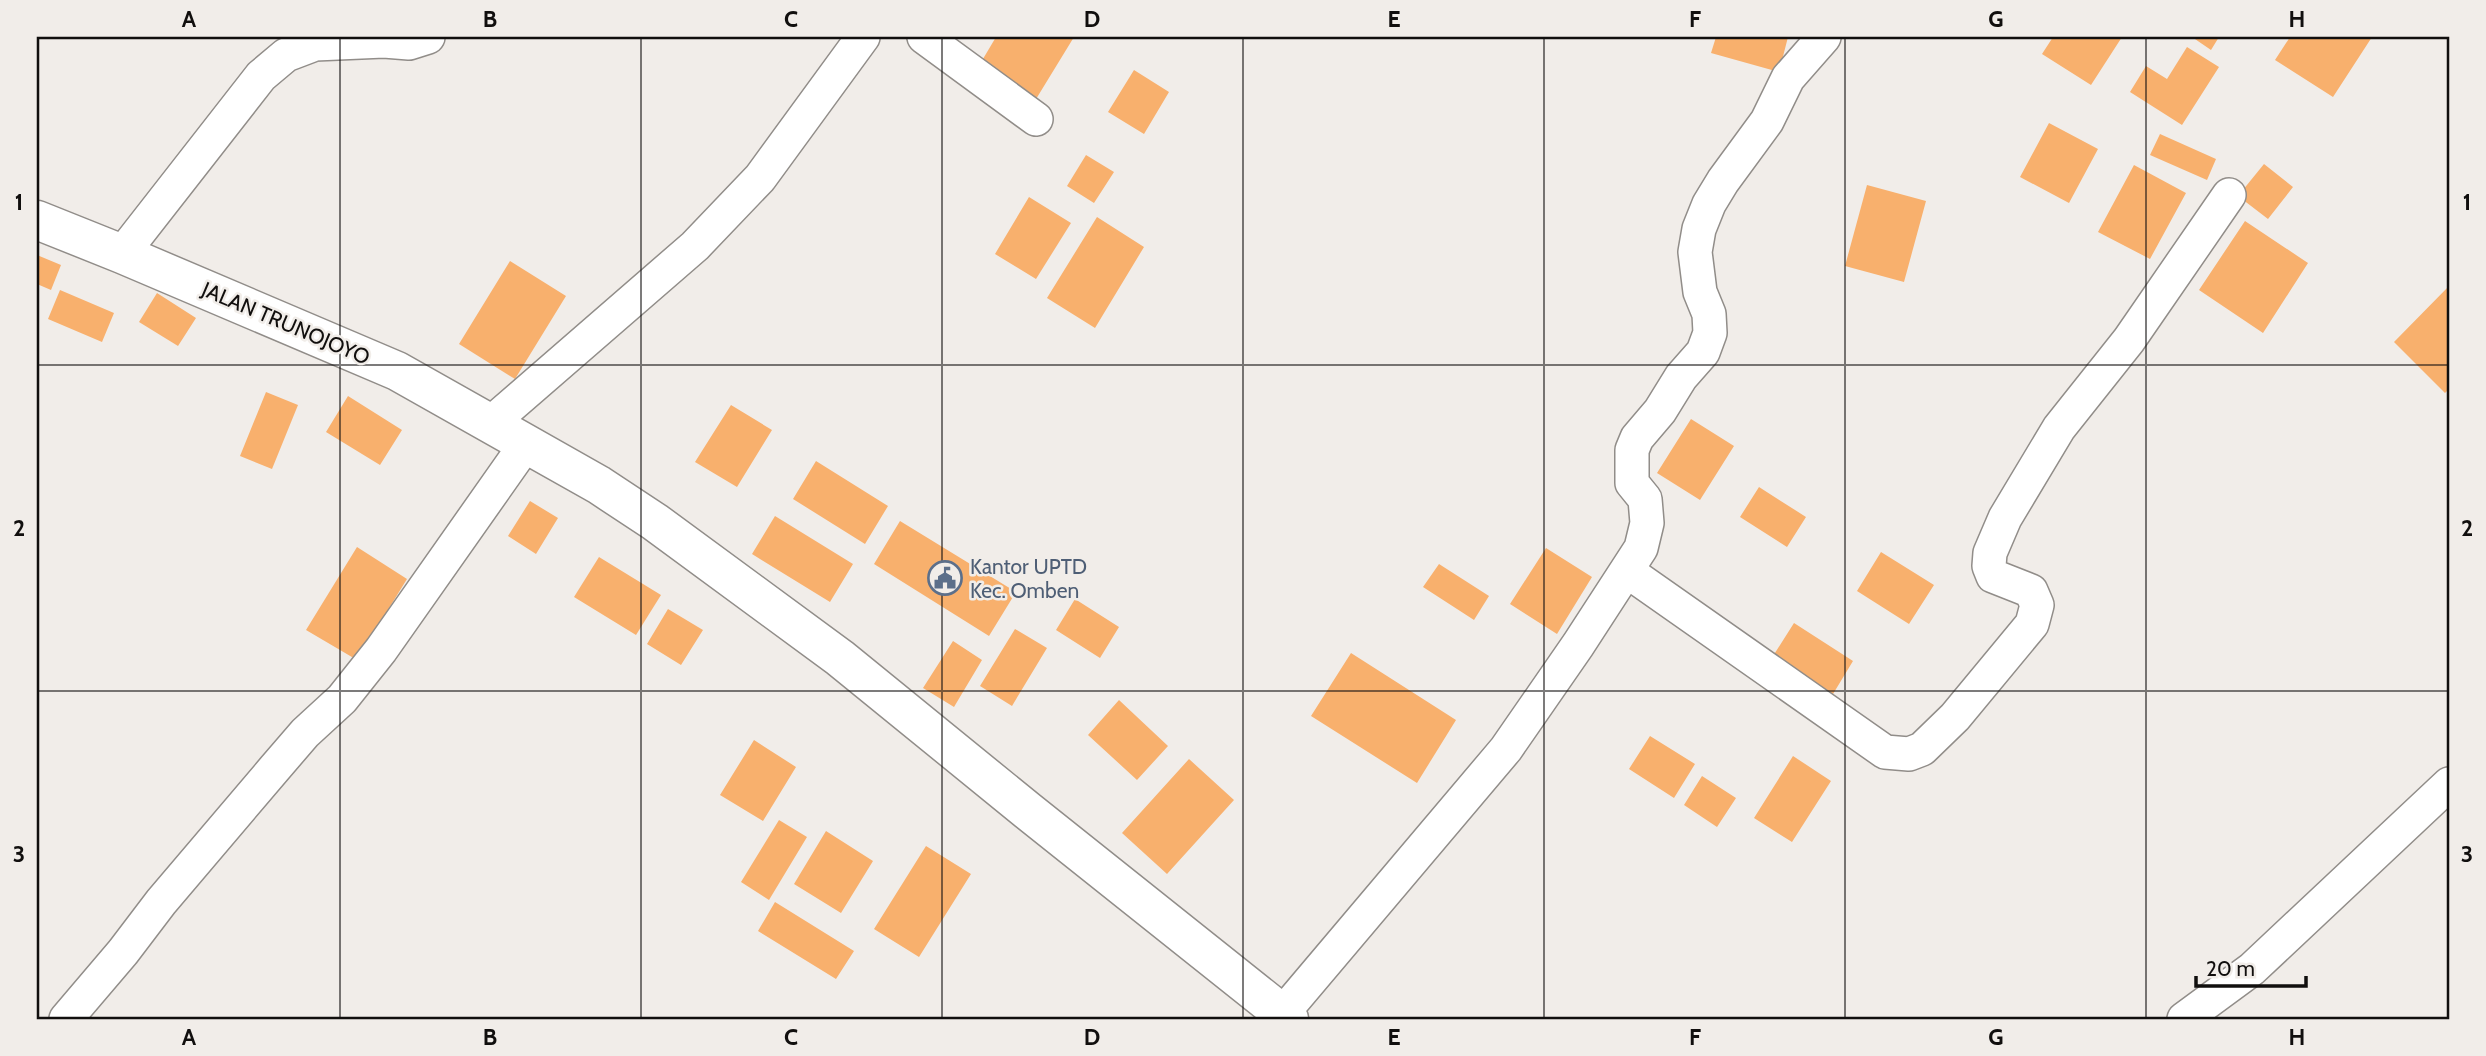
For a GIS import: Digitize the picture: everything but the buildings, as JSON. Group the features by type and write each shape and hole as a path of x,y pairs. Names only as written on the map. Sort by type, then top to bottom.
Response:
{"street":[{"path":"122,254 261,76 286,55 315,44 384,41 410,43 428,37"},
{"path":"491,423 695,246 760,178 863,37"},
{"path":"924,37 1036,119"},
{"path":"1286,1017 1506,749 1641,548 1647,523 1645,499 1632,482 1632,450 1637,438 1660,411 1681,377 1703,352 1710,333 1709,314 1700,292 1696,260 1699,229 1709,204 1766,121 1788,78 1824,37"},
{"path":"1627,571 1885,752 1909,754 1922,749 1955,717 2032,624 2037,606 2031,591 1993,576 1989,566 1990,553 2005,518 2059,428 2129,340 2229,195"},
{"name":"JALAN TRUNOJOYO","path":"37,220 397,371 599,485 840,658 1286,1017"},
{"path":"65,1019 305,733 350,690 526,444"},
{"path":"2184,1019 2252,968 2449,784"}],"place":[{"name":"Kantor UPTD Kec. Omben","path":"945,578"}]}
